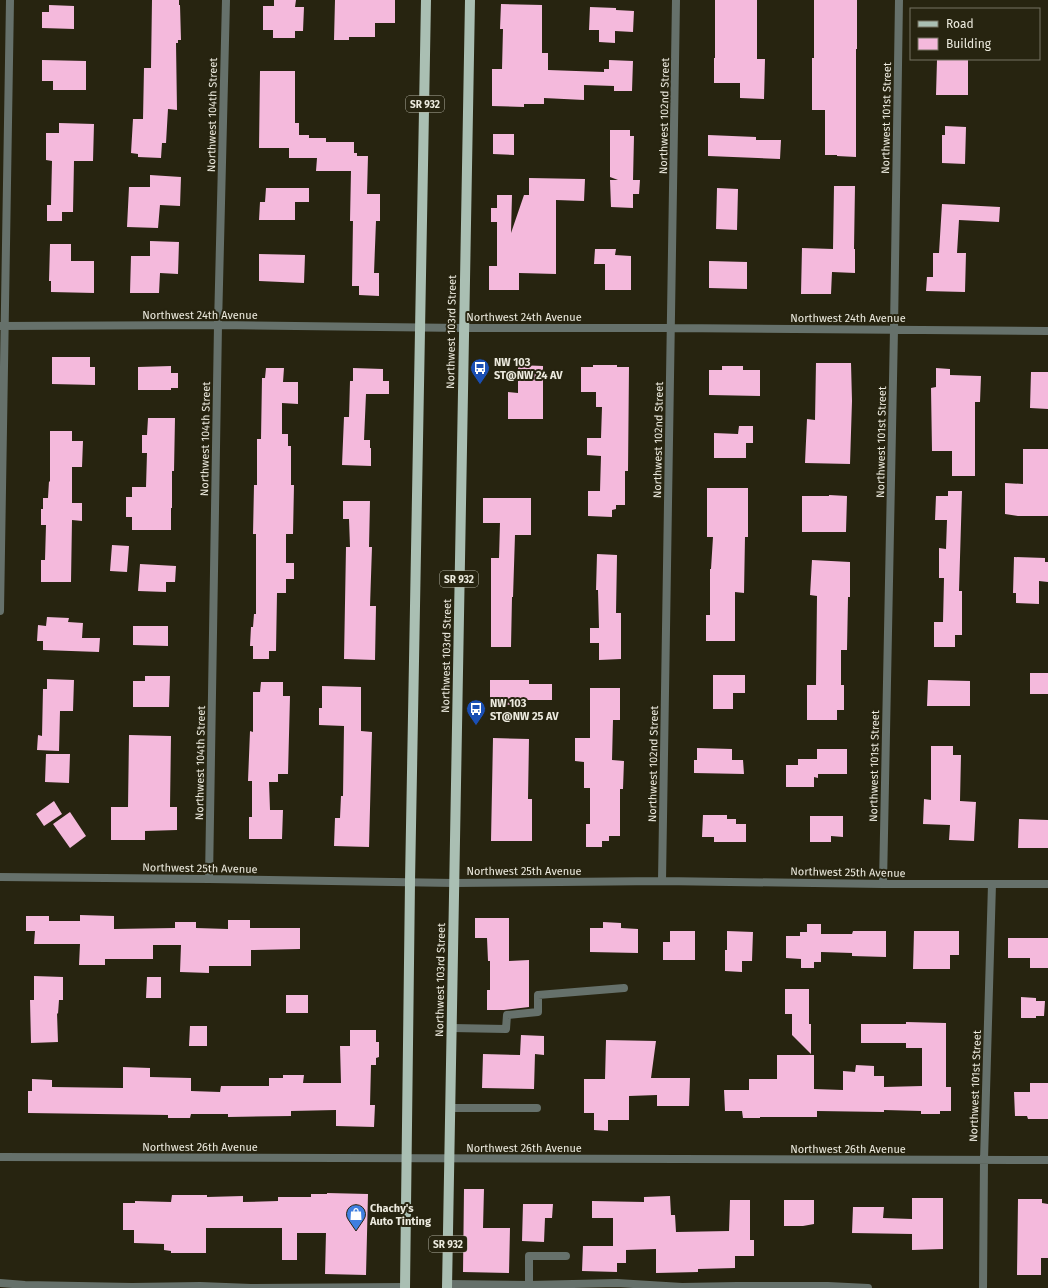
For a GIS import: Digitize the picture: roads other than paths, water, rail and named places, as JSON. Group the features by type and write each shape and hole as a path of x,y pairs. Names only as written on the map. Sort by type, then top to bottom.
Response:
{"main road":[{"name":"SR 932","path":"405,1288 410,882 426,0"},
{"name":"Northwest 103rd Street","path":"447,1286 470,0"}],"street":[{"path":"0,611 2,326 10,0"},
{"name":"Northwest 104th Street","path":"209,879 218,325 226,0"},
{"name":"Northwest 102nd Street","path":"662,881 676,0"},
{"name":"Northwest 101st Street","path":"883,884 899,0"},
{"name":"Northwest 24th Avenue","path":"2,326 218,325 421,328 1048,330"},
{"name":"Northwest 25th Avenue","path":"0,877 454,883 662,881 883,884 1048,884"},
{"name":"Northwest 101st Street","path":"983,1288 984,1160 992,884"},
{"path":"452,1028 506,1029 507,1015 538,1012 538,995 624,988"},
{"path":"450,1108 537,1108"},
{"name":"Northwest 26th Avenue","path":"0,1157 1048,1160"},
{"path":"529,1284 529,1256 566,1256"},
{"path":"0,1283 25,1285 132,1287 200,1286 251,1288 405,1288"},
{"path":"447,1286 617,1283 682,1287 752,1286 868,1288"}],"place":[{"name":"NW 103 ST@NW 24 AV","path":"480,385"},
{"name":"NW 103 ST@NW 25 AV","path":"476,726"},
{"name":"Chachy's Auto Tinting","path":"356,1231"}]}
